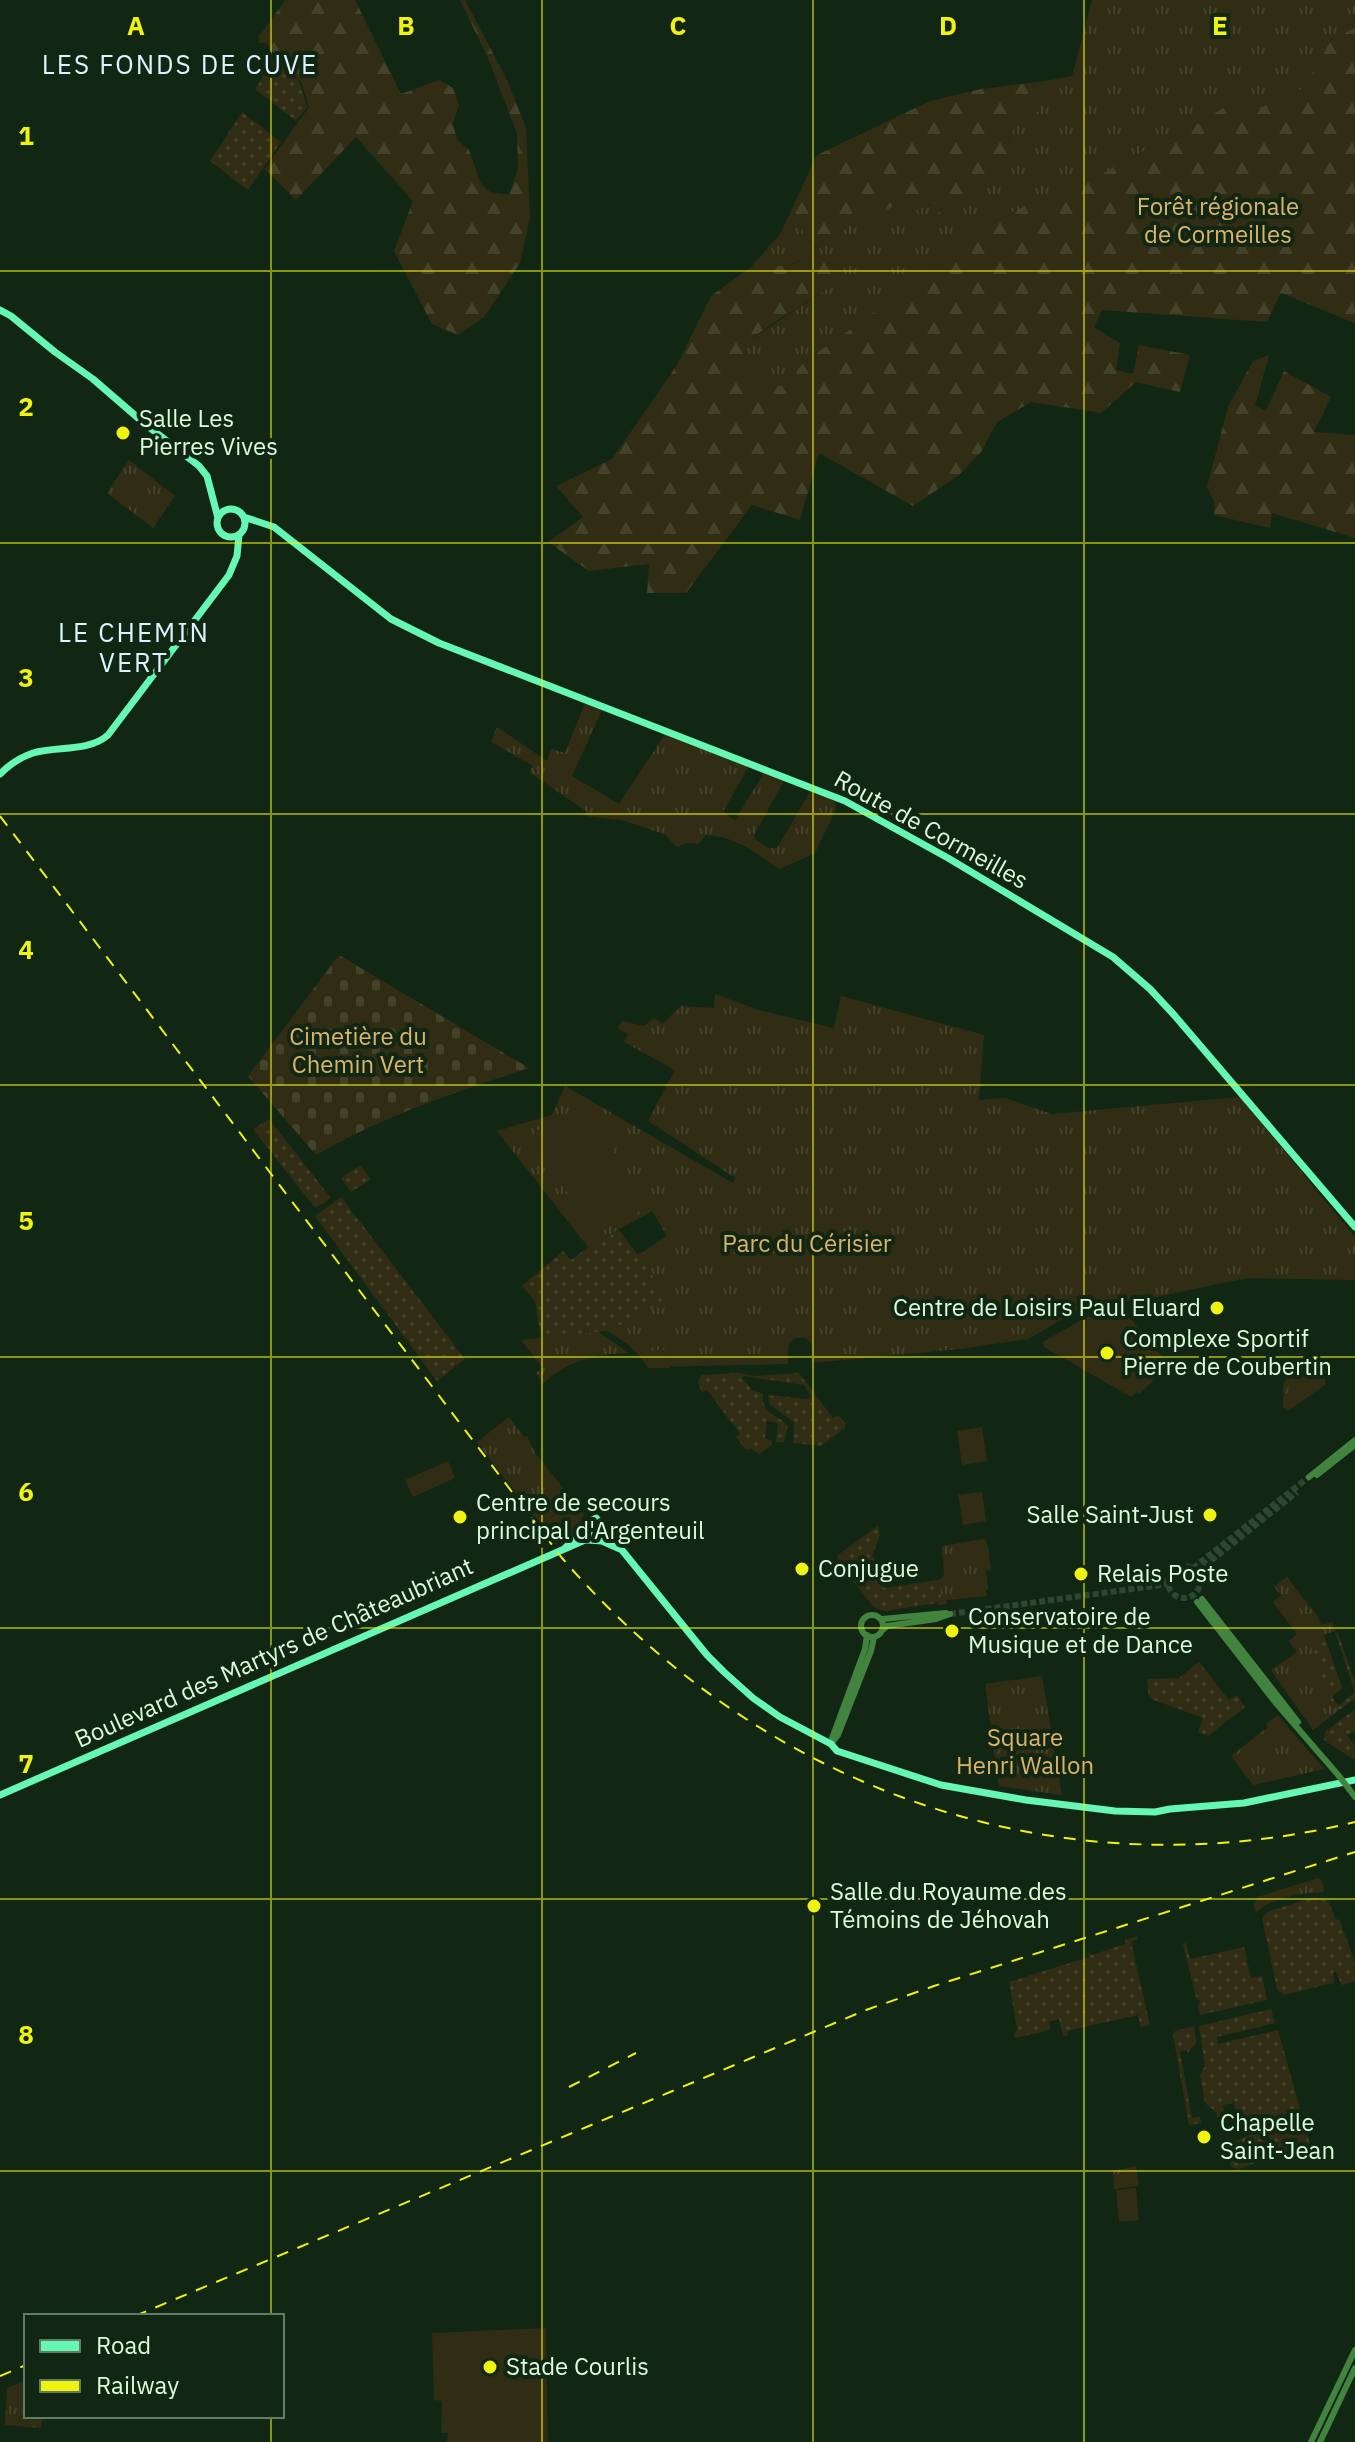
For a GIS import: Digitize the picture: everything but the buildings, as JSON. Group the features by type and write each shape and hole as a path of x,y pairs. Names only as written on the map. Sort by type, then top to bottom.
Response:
{"main road":[{"path":"0,312 93,379 199,466 206,474 211,489 218,528 232,544 235,560"},
{"path":"0,774 16,761 34,753 105,739 229,575 244,517 238,510 221,503 211,489"},
{"path":"218,518 230,509"},
{"name":"Route de Cormeilles","path":"244,517 275,528 391,619 468,654 845,801 948,858 1113,957 1175,1016 1354,1227"},
{"path":"226,536 258,526 275,528"},
{"name":"Boulevard des Martyrs de Châteaubriant","path":"0,1795 585,1540 602,1525 596,1518 564,1549"},
{"path":"602,1525 724,1672 753,1698 831,1744 837,1751 884,1768 941,1785 1115,1811 1155,1812 1244,1803 1355,1782"},
{"path":"585,1540 602,1541 622,1550"}],"street":[{"path":"1310,1479 1355,1443"},
{"path":"1200,1600 1275,1702 1355,1797"},
{"path":"831,1744 838,1735 871,1651 870,1636 861,1628 863,1619 874,1614 886,1620 950,1614 887,1626 870,1636"},
{"path":"882,1619 883,1629"},
{"path":"1311,2442 1355,2350"},
{"path":"1320,2442 1355,2368"}],"green space":[{"path":"285,0 355,0 401,94 439,80 453,88 459,105 453,123 457,140 469,150 480,182 490,192 509,195 518,168 517,133 488,58 460,0 465,0 507,80 526,128 530,217 520,263 484,317 458,335 432,324 394,251 413,201 356,137 296,200 265,169 309,107 301,82 258,38"},
{"path":"1092,0 1355,0 1355,28 1332,38 1304,88 1262,108 1230,104 1074,189 1026,205 976,232 925,276 807,360 796,383 763,388 746,385 743,374 747,342 835,281 835,272 817,253 783,265 760,257 780,234 791,211 811,245 817,248 852,224 859,224 898,203 912,211 940,201 946,202 936,215 937,219 958,202 980,192 1010,145 1014,128 1038,111 1046,81 1072,76"},
{"name":"Forêt régionale de Cormeilles","path":"1355,28 1355,323 1281,293 1267,322 1102,310 1094,327 1120,343 1116,370 1133,374 1139,345 1190,355 1180,392 1136,382 1101,413 1031,402 997,422 981,452 959,475 913,506 819,453 800,520 752,505 686,593 647,593 649,564 589,571 548,542 583,517 556,486 612,459 677,365 711,296 760,257 783,266 817,253 835,272 835,281 830,287 747,342 743,374 746,384 764,388 796,383 797,370 807,360 925,276 976,232 1026,205 1074,189 1230,104 1262,107 1304,88 1332,38"},
{"path":"274,58 300,83 307,107 296,121 255,89"},
{"path":"1046,81 1038,111 1011,132 1010,145 1015,148 1016,155 980,192 958,202 937,219 936,215 946,202 915,211 898,204 859,224 852,224 819,248 811,245 791,211 817,155 930,101 981,89"},
{"path":"242,112 281,142 248,190 210,161"},
{"path":"1269,355 1255,405 1266,411 1284,371 1331,397 1314,432 1355,435 1355,538 1272,513 1270,528 1214,515 1215,503 1207,487 1228,407 1253,361"},
{"path":"129,460 175,496 153,528 107,493"},
{"path":"585,703 602,710 572,776 619,804 665,734 749,766 723,812 735,820 765,771 785,779 754,835 769,848 777,848 811,790 835,801 836,809 815,853 780,869 745,846 717,836 706,835 698,844 687,843 677,847 664,834 622,820 586,816 586,811 529,772 533,766 491,742 497,727 547,761 551,749 565,753"},
{"name":"Cimetière du Chemin Vert","path":"339,955 529,1068 393,1117 316,1155 248,1076"},
{"name":"Parc du Cérisier","path":"715,994 758,1010 834,1028 841,996 984,1035 979,1100 1005,1098 1052,1114 1240,1097 1355,1237 1355,1280 1247,1278 1151,1298 1086,1306 1028,1339 960,1349 812,1363 811,1343 806,1338 794,1338 788,1346 788,1364 650,1367 629,1345 607,1331 663,1305 643,1252 667,1236 652,1211 588,1247 497,1131 552,1115 565,1086 733,1183 735,1178 648,1121 675,1070 624,1042 628,1034 617,1028 622,1021 644,1026 654,1018 662,1024 681,1006 714,1008"},
{"path":"586,1103 645,1208 592,1236 534,1132"},
{"path":"269,1119 331,1198 315,1208 253,1129"},
{"path":"360,1165 371,1179 351,1192 341,1178"},
{"path":"341,1197 465,1359 437,1381 315,1216"},
{"path":"619,1230 637,1254 643,1252 664,1305 607,1331 541,1338 535,1301 522,1286 563,1251 571,1260"},
{"name":"Complexe Sportif Pierre de Coubertin","path":"1125,1312 1168,1364 1139,1394 1137,1392 1131,1397 1044,1347 1043,1342 1087,1317"},
{"path":"598,1332 629,1353 583,1360 562,1369 543,1384 536,1373 543,1368 521,1340"},
{"path":"671,1349 670,1368 649,1368 636,1352"},
{"path":"738,1373 755,1376 799,1373 833,1418 838,1415 845,1423 845,1428 821,1446 793,1443 794,1422 769,1404 768,1395 807,1399 811,1396 804,1385 744,1376 742,1378 752,1390 763,1394 767,1410 788,1426 784,1442 776,1442 778,1423 767,1421 765,1439 772,1440 771,1445 759,1454 751,1449 746,1450 736,1437 740,1434 707,1390 702,1392 698,1382 702,1375"},
{"path":"1325,1375 1325,1385 1287,1411 1283,1407 1283,1385 1287,1378"},
{"path":"509,1417 524,1437 527,1436 535,1453 584,1514 578,1530 555,1544 477,1442"},
{"path":"982,1427 987,1461 962,1465 957,1431"},
{"path":"448,1461 455,1478 413,1497 405,1480"},
{"path":"982,1492 986,1521 963,1525 958,1495"},
{"path":"878,1526 880,1535 871,1570 884,1588 939,1580 942,1600 886,1611 872,1605 837,1560 838,1555"},
{"path":"984,1539 991,1570 986,1571 987,1596 947,1600 947,1604 937,1605 942,1599 939,1580 944,1576 942,1546"},
{"path":"1287,1577 1321,1625 1332,1622 1335,1631 1316,1642 1329,1698 1339,1710 1313,1730 1271,1670 1297,1652 1289,1641 1297,1634 1273,1602 1281,1595 1274,1587"},
{"path":"1335,1632 1355,1682 1355,1692"},
{"path":"1324,1635 1342,1688 1332,1697 1339,1706 1355,1692 1355,1699 1339,1710 1329,1698 1311,1646"},
{"path":"1199,1662 1229,1700 1237,1695 1245,1707 1208,1736 1198,1732 1203,1718 1149,1698 1147,1679 1179,1678"},
{"name":"Square Henri Wallon","path":"1042,1676 1062,1795 999,1786 985,1684"},
{"path":"1355,1709 1355,1731 1347,1735 1355,1746 1353,1759 1324,1740 1325,1732"},
{"path":"1278,1715 1324,1769 1253,1785 1231,1756 1268,1727 1266,1724"},
{"path":"1318,1878 1322,1881 1324,1892 1287,1897 1270,1903 1256,1913 1254,1905 1258,1897"},
{"path":"1315,1897 1328,1901 1336,1920 1339,1919 1355,1962 1355,1981 1342,1985 1335,1971 1334,1983 1284,1995 1277,1989 1262,1918 1269,1911"},
{"path":"1138,1936 1131,1942 1150,2025 1141,2027 1138,2015 1067,2031 1068,2035 1063,2036 1059,2019 1049,2022 1048,2031 1015,2038 1017,2030 1009,1982 1089,1957 1088,1952 1092,1955 1125,1944 1125,1940"},
{"path":"1186,1943 1190,1959 1244,1947 1251,1978 1262,1976 1267,2000 1200,2015 1200,2002 1196,1997 1183,1944"},
{"path":"1271,2009 1275,2023 1217,2037 1218,2044 1278,2030 1310,2144 1238,2169 1231,2167 1228,2157 1233,2142 1252,2134 1250,2131 1240,2133 1234,2103 1223,2105 1225,2116 1217,2118 1216,2112 1205,2103 1200,2075 1205,2066 1199,2026"},
{"path":"1194,2026 1196,2042 1188,2053 1187,2050 1180,2052 1192,2118 1200,2117 1201,2123 1189,2125 1173,2035 1175,2031"},
{"path":"1136,2166 1139,2186 1114,2189 1113,2171"},
{"path":"1136,2188 1139,2220 1119,2222 1116,2190"},
{"name":"Stade Courlis","path":"546,2328 548,2442 447,2442 448,2433 441,2433 442,2401 434,2400 432,2333"},
{"path":"24,2381 24,2418 42,2418 41,2428 5,2425 7,2388"}],"tunnel":[{"path":"1193,1568 1309,1477"},
{"path":"1197,1572 1297,1492"},
{"path":"1184,1566 1195,1571 1200,1582 1195,1593 1184,1598 1173,1593 1168,1582 1173,1571 1184,1566"},
{"path":"950,1614 1168,1584"}],"railway":[{"path":"0,816 562,1558 641,1639 728,1707 822,1762 921,1804 1025,1831 1133,1844 1243,1841 1355,1822"},
{"path":"140,2314 866,2010 1355,1852"},
{"path":"569,2087 636,2053"},
{"path":"0,2376 24,2366"}],"place":[{"name":"Salle Les Pierres Vives","path":"123,433"},
{"name":"Centre de Loisirs Paul Eluard","path":"1217,1308"},
{"name":"Complexe Sportif Pierre de Coubertin","path":"1107,1353"},
{"name":"Salle Saint-Just","path":"1210,1515"},
{"name":"Centre de secours principal d'Argenteuil","path":"460,1517"},
{"name":"Conjugue","path":"802,1569"},
{"name":"Relais Poste","path":"1081,1574"},
{"name":"Conservatoire de Musique et de Dance","path":"952,1631"},
{"name":"Salle du Royaume des Témoins de Jéhovah","path":"814,1906"},
{"name":"Chapelle Saint-Jean","path":"1204,2137"},
{"name":"Stade Courlis","path":"490,2367"}],"district":[{"name":"LES FONDS DE CUVE","path":"180,65"},
{"name":"LE CHEMIN VERT","path":"134,648"}]}
